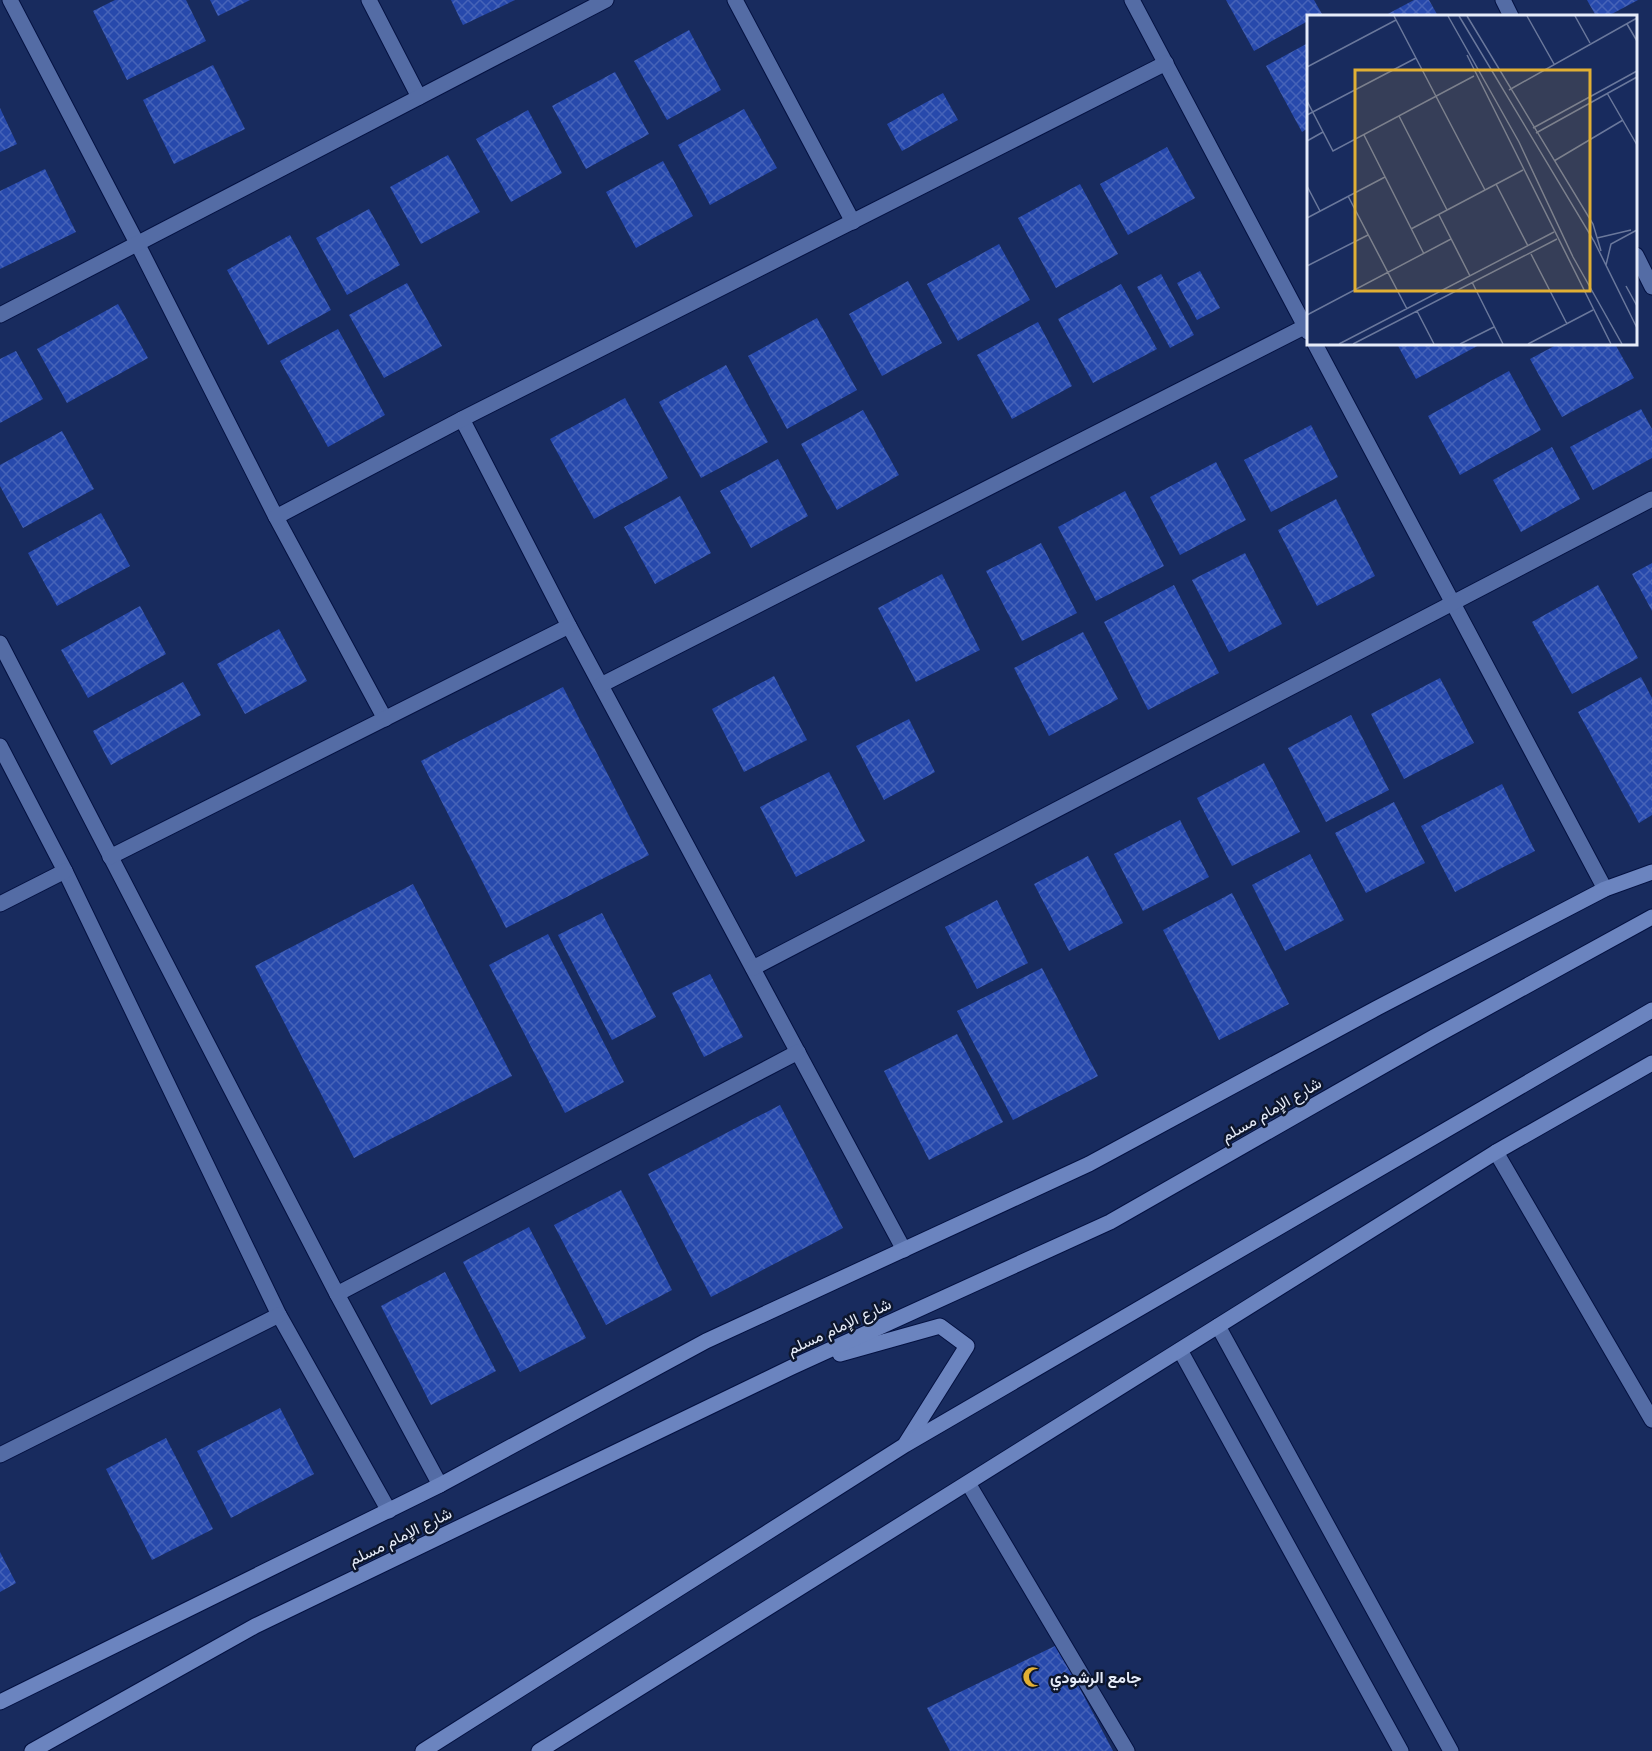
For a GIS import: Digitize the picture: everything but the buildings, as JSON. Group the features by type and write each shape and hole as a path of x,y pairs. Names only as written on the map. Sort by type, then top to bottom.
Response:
{"main road":[{"path":"0,1702 440,1485 706,1341 1089,1164 1377,1008 1605,889 1652,872"},
{"name":"شارع الإمام مسلم","path":"32,1751 255,1626 792,1367 1110,1222 1432,1038 1652,917"},
{"path":"423,1751 905,1445 1652,1010"},
{"path":"539,1751 1496,1152 1652,1063"},
{"path":"792,1367 940,1326 967,1346 905,1445"}],"street":[{"path":"10,0 276,517 385,719"},
{"path":"369,0 419,97"},
{"path":"0,315 606,0"},
{"path":"735,0 853,222"},
{"path":"601,685 1307,329 1132,0"},
{"path":"1503,0 1510,15"},
{"path":"276,517 462,419 1166,63"},
{"path":"1637,259 1652,287"},
{"path":"1316,345 1605,889"},
{"path":"462,419 569,626 904,1250"},
{"path":"753,968 1652,499"},
{"path":"110,857 569,626"},
{"path":"0,643 337,1294 440,1485"},
{"path":"0,746 65,871 279,1315 389,1511"},
{"path":"0,904 65,871"},
{"path":"337,1294 798,1052"},
{"path":"1496,1152 1652,1420"},
{"path":"0,1455 279,1315"},
{"path":"1218,1326 1451,1751"},
{"path":"1180,1350 1401,1751"},
{"path":"968,1483 1127,1751"}],"place":[{"name":"جامع الرشودي","path":"1033,1677"}]}
